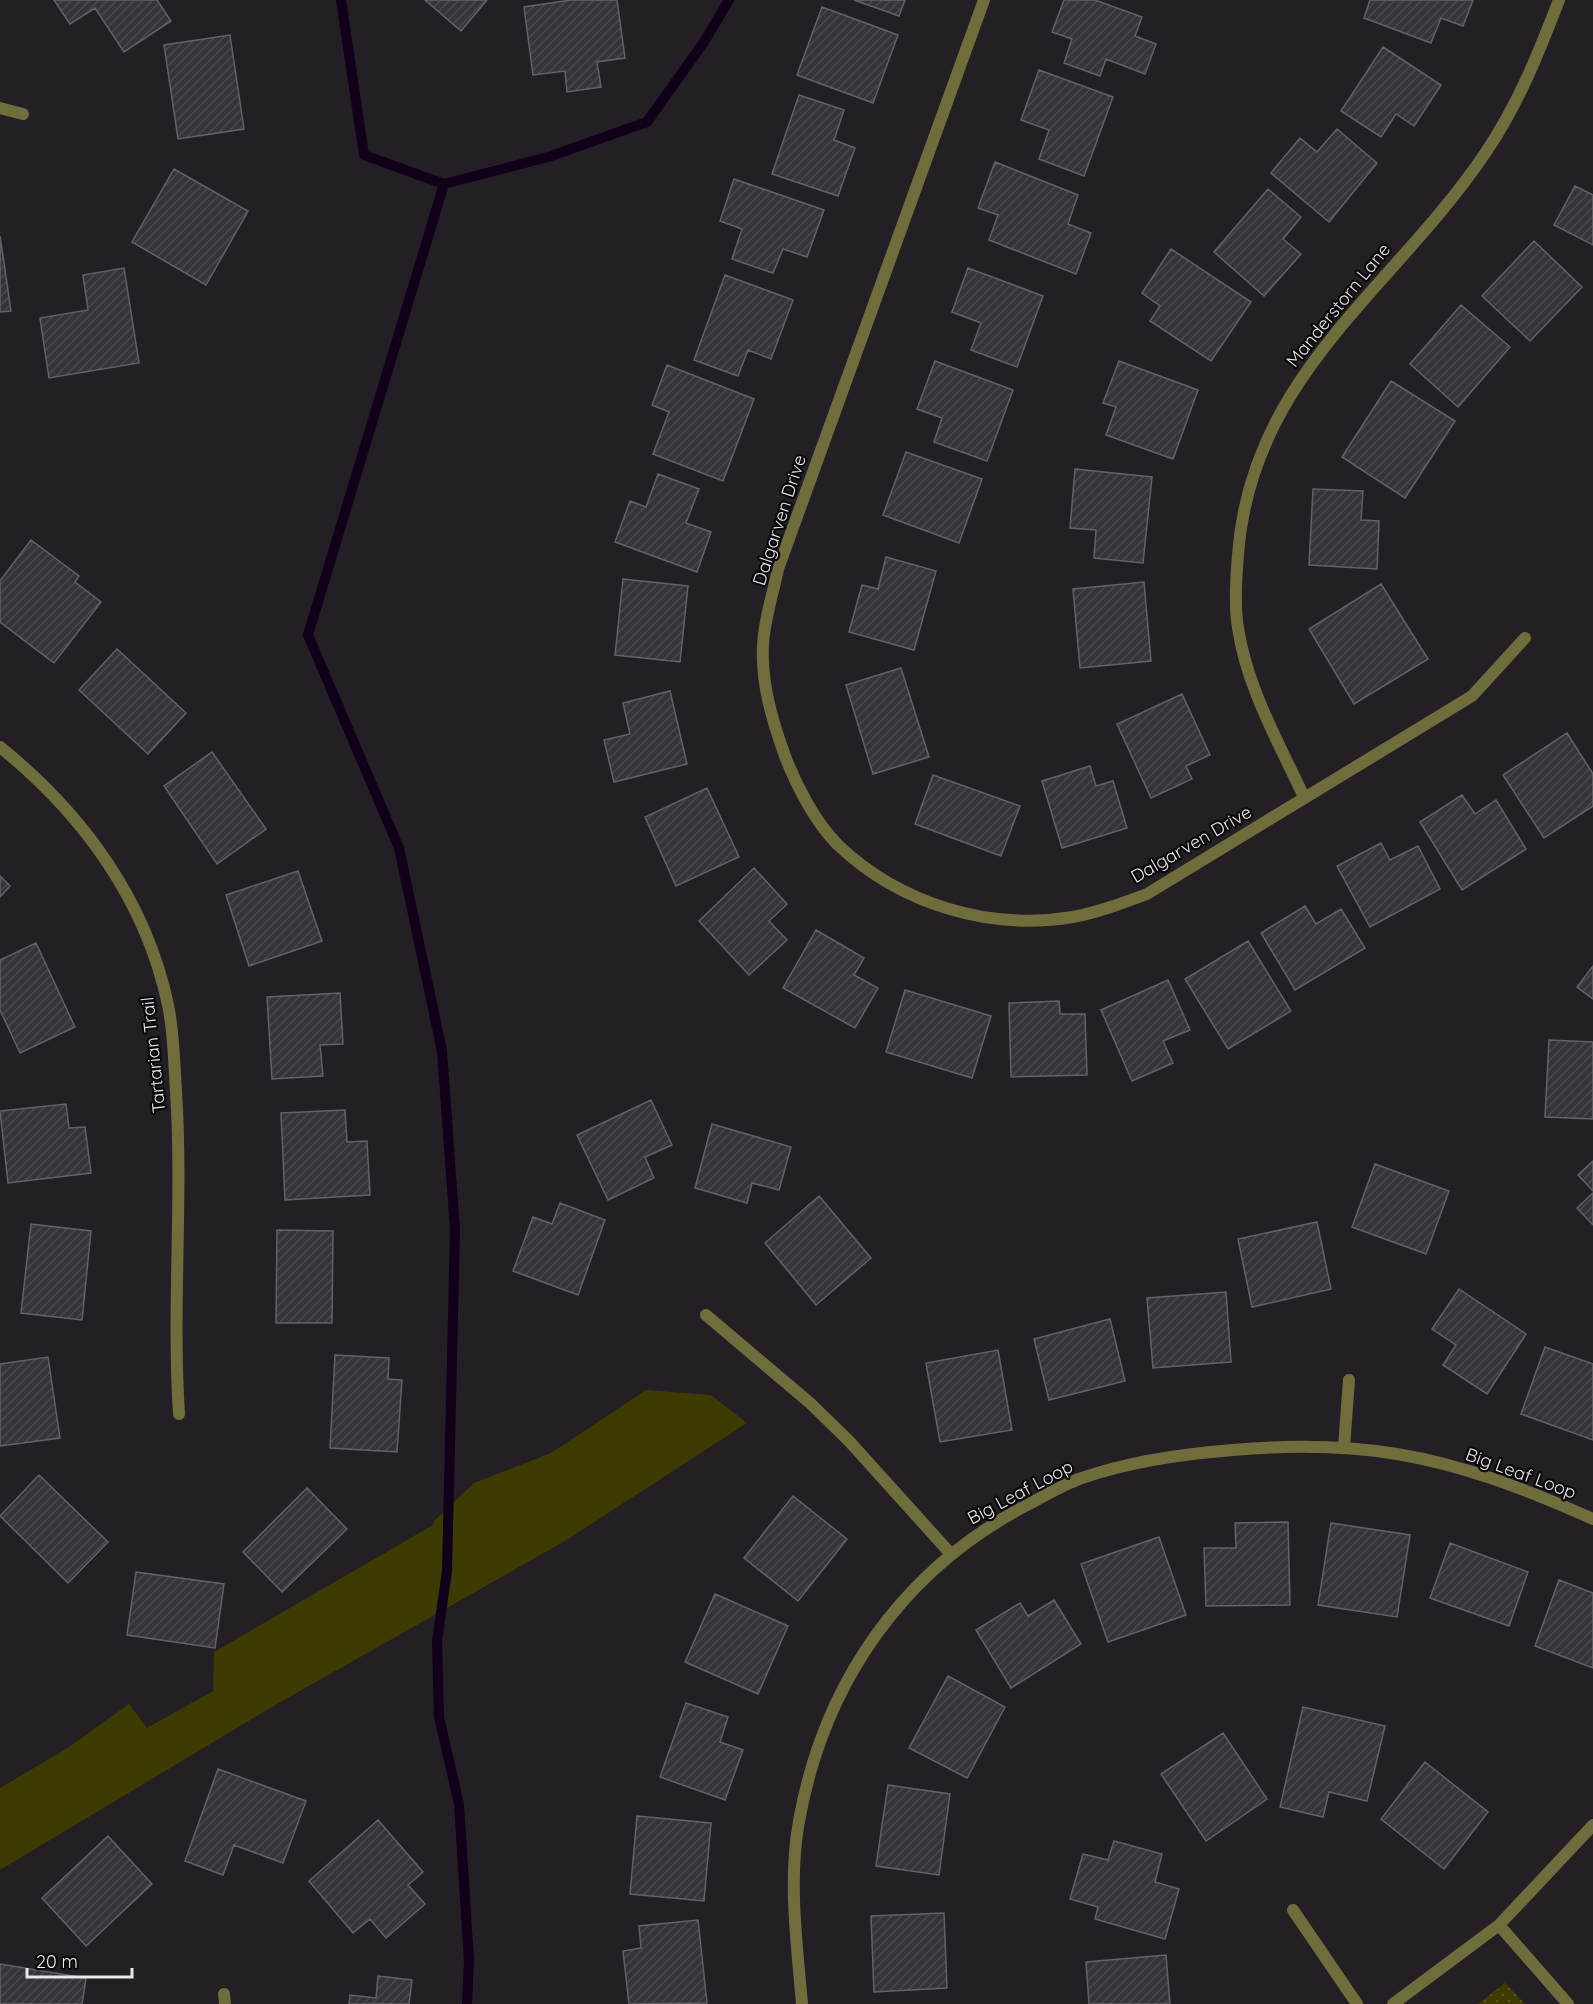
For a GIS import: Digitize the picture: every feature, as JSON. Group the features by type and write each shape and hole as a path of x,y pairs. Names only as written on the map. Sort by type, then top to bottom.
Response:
{"street":[{"name":"Dalgarven Drive","path":"984,0 778,569 762,644 764,682 772,721 797,787 837,844 874,873 913,896 964,915 1012,921 1072,917 1110,908 1147,894 1472,696 1525,638"},
{"name":"Manderstorn Lane","path":"1304,797 1254,689 1237,626 1236,571 1239,529 1249,485 1268,432 1301,376 1346,319 1436,216 1486,152 1516,101 1559,0"},
{"path":"0,108 23,114"},
{"name":"Tartarian Trail","path":"0,747 32,772 62,803 109,864 142,926 169,1006 178,1114 178,1271 175,1348 179,1414"},
{"path":"706,1315 810,1403 849,1441 951,1553"},
{"path":"1344,1447 1349,1380"},
{"name":"Big Leaf Loop","path":"802,2004 795,1919 794,1867 798,1824 818,1748 844,1686 874,1637 918,1583 951,1553 1000,1519 1069,1484 1127,1464 1203,1452 1269,1447 1344,1447 1400,1455 1491,1478 1593,1519"},
{"path":"1393,2004 1499,1925 1593,1825"},
{"path":"1293,1910 1357,2004"},
{"path":"1499,1925 1568,2004"}],"shaded area":[{"path":"646,1390 711,1395 747,1423 565,1541 277,1704 0,1870 0,1788 66,1749 129,1704 147,1728 213,1691 214,1652 433,1525 434,1521 474,1483 551,1453"},
{"path":"1505,1983 1525,2004 1478,2004"}],"building":[{"path":"54,0 157,0 171,21 124,52 95,8 70,24"},
{"path":"425,0 487,0 461,31"},
{"path":"571,0 617,0 625,58 597,62 601,87 567,92 565,71 533,75 524,7"},
{"path":"854,0 905,0 899,16"},
{"path":"1064,0 1095,0 1142,17 1135,36 1156,44 1145,74 1106,59 1100,76 1064,63 1072,39 1052,32"},
{"path":"1370,0 1473,0 1463,26 1441,18 1431,43 1364,18"},
{"path":"822,7 898,35 873,103 797,75"},
{"path":"230,35 244,129 178,139 164,45"},
{"path":"1383,47 1441,85 1414,126 1396,114 1381,137 1341,111"},
{"path":"1039,70 1113,97 1084,176 1039,159 1049,130 1021,120"},
{"path":"799,95 844,110 834,140 855,148 838,196 772,174"},
{"path":"1337,129 1377,163 1329,222 1271,173 1300,138 1317,152"},
{"path":"995,162 1078,195 1068,224 1091,233 1076,274 989,240 998,215 978,208"},
{"path":"174,169 248,211 206,285 132,242"},
{"path":"734,179 824,210 807,257 783,249 773,273 732,259 742,229 720,221"},
{"path":"1575,186 1593,195 1593,245 1554,225"},
{"path":"1268,189 1301,217 1283,239 1301,254 1264,296 1214,252"},
{"path":"0,236 11,311 0,312"},
{"path":"1534,241 1582,287 1530,341 1482,296"},
{"path":"1171,249 1251,302 1211,361 1150,321 1160,306 1142,293"},
{"path":"124,268 139,363 49,378 40,318 88,310 83,275"},
{"path":"968,268 1043,296 1017,367 971,350 981,323 952,312"},
{"path":"725,275 793,300 771,359 748,350 738,376 694,360"},
{"path":"1461,305 1510,347 1458,407 1410,364"},
{"path":"935,361 1013,390 987,461 934,442 942,418 917,409"},
{"path":"1119,361 1198,390 1173,459 1106,435 1116,407 1103,403"},
{"path":"667,365 754,399 723,481 653,454 669,412 652,405"},
{"path":"1391,381 1455,421 1405,498 1342,457"},
{"path":"906,452 982,479 959,543 883,515"},
{"path":"1075,469 1152,477 1143,563 1094,558 1096,530 1070,528"},
{"path":"658,474 699,489 686,523 711,532 697,572 615,542 630,501 646,507"},
{"path":"1313,489 1363,491 1361,520 1379,521 1377,569 1309,565"},
{"path":"31,540 79,576 75,582 101,602 54,663 0,622 0,581"},
{"path":"886,557 936,571 914,650 849,632 862,585 878,589"},
{"path":"623,579 688,586 680,662 615,655"},
{"path":"1144,582 1151,661 1080,668 1073,589"},
{"path":"1381,584 1428,659 1354,704 1309,629"},
{"path":"117,649 186,713 148,754 79,690"},
{"path":"901,668 929,757 873,774 846,685"},
{"path":"670,691 687,764 614,782 604,740 630,734 623,703"},
{"path":"1182,694 1210,755 1186,766 1192,779 1151,798 1117,724"},
{"path":"1567,733 1593,774 1593,806 1544,838 1503,775"},
{"path":"212,752 266,829 217,864 164,786"},
{"path":"1090,766 1096,786 1113,781 1127,828 1062,848 1042,781"},
{"path":"933,775 1020,806 1001,856 915,824"},
{"path":"707,788 739,857 676,886 645,817"},
{"path":"1462,795 1475,814 1496,800 1526,849 1462,890 1420,822"},
{"path":"1381,843 1390,860 1418,846 1440,889 1370,927 1337,866"},
{"path":"754,868 787,904 769,921 787,940 749,975 699,921"},
{"path":"298,871 322,941 249,966 226,895"},
{"path":"0,876 10,886 0,897"},
{"path":"1305,906 1316,924 1341,909 1365,948 1295,990 1261,933"},
{"path":"816,930 864,958 854,975 878,988 855,1028 783,988"},
{"path":"1248,941 1291,1011 1228,1049 1185,979"},
{"path":"36,943 75,1027 20,1053 0,1010 0,960"},
{"path":"1593,966 1593,999 1577,987"},
{"path":"1168,980 1190,1030 1163,1041 1173,1063 1132,1081 1101,1010"},
{"path":"905,990 991,1016 972,1078 886,1052"},
{"path":"340,993 343,1044 320,1045 323,1076 272,1079 267,997"},
{"path":"1059,1001 1060,1014 1085,1014 1087,1075 1011,1077 1009,1003"},
{"path":"1549,1040 1593,1042 1593,1119 1545,1117"},
{"path":"651,1100 672,1145 645,1157 654,1178 608,1200 577,1135"},
{"path":"66,1104 69,1128 85,1127 91,1173 8,1183 0,1111"},
{"path":"345,1110 347,1142 367,1141 370,1195 285,1200 281,1113"},
{"path":"712,1124 791,1147 779,1190 752,1183 747,1203 695,1188"},
{"path":"1593,1161 1593,1191 1578,1175"},
{"path":"1375,1164 1449,1191 1426,1254 1352,1227"},
{"path":"1593,1193 1593,1225 1577,1208"},
{"path":"819,1196 871,1258 816,1305 765,1243"},
{"path":"560,1203 605,1220 578,1295 513,1271 533,1217 552,1224"},
{"path":"1317,1222 1331,1289 1252,1307 1238,1239"},
{"path":"31,1224 91,1231 82,1320 21,1313"},
{"path":"277,1230 333,1231 332,1323 276,1323"},
{"path":"1459,1289 1526,1334 1487,1394 1443,1365 1456,1345 1432,1329"},
{"path":"1226,1292 1231,1362 1153,1368 1147,1298"},
{"path":"1110,1319 1125,1381 1049,1400 1034,1339"},
{"path":"1545,1347 1593,1364 1593,1440 1521,1414"},
{"path":"998,1350 1012,1430 940,1442 926,1363"},
{"path":"335,1355 389,1358 388,1379 402,1380 397,1452 330,1448"},
{"path":"48,1357 60,1438 0,1446 0,1364"},
{"path":"39,1475 108,1542 68,1583 0,1516"},
{"path":"307,1488 347,1529 282,1592 243,1552"},
{"path":"793,1496 847,1539 798,1601 744,1558"},
{"path":"1288,1522 1290,1605 1206,1606 1204,1548 1236,1548 1235,1523"},
{"path":"1331,1523 1410,1535 1397,1617 1318,1605"},
{"path":"1159,1537 1186,1615 1108,1642 1081,1564"},
{"path":"1450,1543 1528,1572 1509,1626 1430,1598"},
{"path":"136,1572 224,1584 215,1648 127,1635"},
{"path":"1559,1580 1593,1593 1593,1668 1535,1646"},
{"path":"715,1594 788,1626 758,1694 685,1662"},
{"path":"1054,1600 1081,1644 1011,1688 976,1630 1020,1603 1028,1616"},
{"path":"948,1676 1005,1707 967,1778 909,1748"},
{"path":"686,1703 728,1717 720,1742 743,1750 725,1800 660,1777"},
{"path":"1303,1707 1385,1726 1367,1801 1329,1792 1323,1817 1280,1807"},
{"path":"1223,1733 1267,1799 1206,1841 1161,1774"},
{"path":"1425,1762 1488,1812 1444,1869 1381,1819"},
{"path":"218,1769 306,1801 283,1863 234,1845 223,1875 185,1861"},
{"path":"888,1785 950,1794 939,1875 876,1866"},
{"path":"637,1816 711,1823 704,1901 630,1894"},
{"path":"378,1820 423,1872 408,1885 425,1904 386,1938 370,1919 353,1933 309,1881"},
{"path":"108,1836 152,1884 86,1946 42,1898"},
{"path":"1114,1841 1162,1854 1155,1882 1179,1889 1165,1939 1095,1919 1098,1907 1070,1899 1083,1854 1108,1860"},
{"path":"944,1913 947,1988 874,1992 871,1916"},
{"path":"698,1920 707,2003 629,2004 623,1951 641,1948 639,1926"},
{"path":"1166,1955 1170,2004 1089,2004 1086,1962"},
{"path":"0,1964 86,1978 82,2004 0,2004"},
{"path":"378,1976 412,1980 409,2004 349,2004 350,1995 376,1998"}],"waterway":[{"path":"341,0 364,155 444,184 548,157 647,122 704,42 729,0"},
{"path":"444,184 308,635 399,848 442,1051 455,1230 447,1571 437,1641 439,1717 459,1804 469,1961 467,2004"}]}
